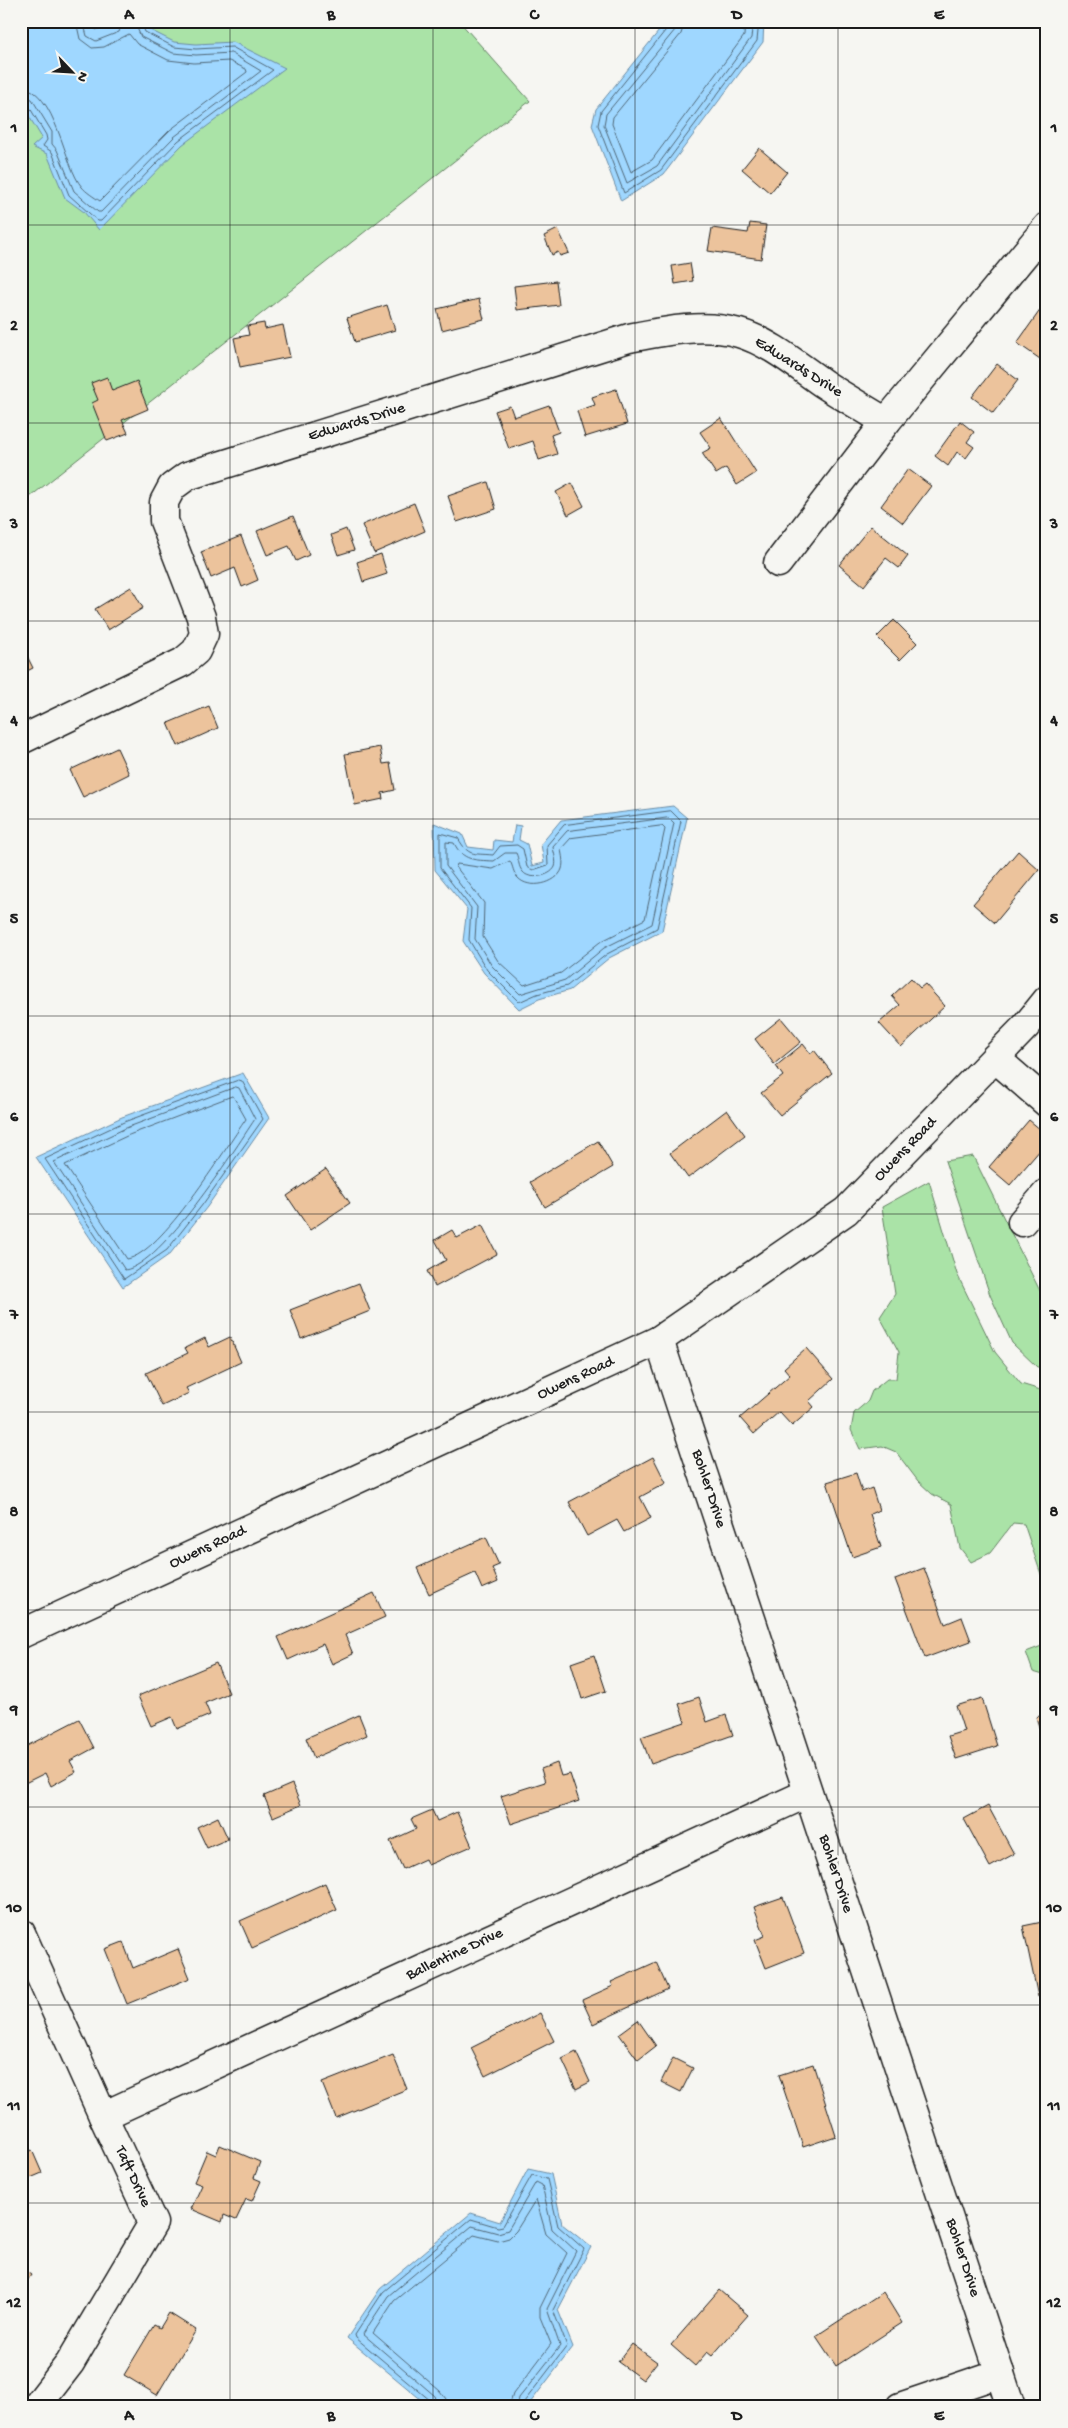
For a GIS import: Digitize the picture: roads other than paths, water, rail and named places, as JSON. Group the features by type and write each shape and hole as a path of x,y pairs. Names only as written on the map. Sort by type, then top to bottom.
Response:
{"street":[{"path":"778,563 886,422 1047,227"},
{"name":"Edwards Drive","path":"21,740 183,662 196,651 204,634 201,617 164,521 164,502 172,486 187,476 620,341 666,331 707,328 739,333 769,346 838,393 886,422"},
{"name":"Owens Road","path":"21,1634 659,1340 846,1211 995,1058 1047,1000"},
{"path":"995,1058 1047,1103"},
{"path":"1022,1222 1047,1193"},
{"name":"Bohler Drive","path":"659,1340 1011,2407"},
{"name":"Ballentine Drive","path":"103,2116 808,1793"},
{"name":"Taft Drive","path":"21,1933 153,2223 70,2363 36,2407"},
{"path":"900,2407 1000,2373"}],"water":[{"path":"21,21 94,21 96,30 117,21 145,21 148,29 174,42 196,44 233,42 285,68 182,145 99,230 84,212 65,198 47,154 32,147 42,138 21,103"},
{"path":"667,21 764,21 763,42 664,174 621,201 592,125 596,109"},
{"path":"673,806 687,818 662,931 609,958 570,990 539,999 519,1009 484,973 463,941 467,909 435,870 434,823 462,834 468,847 493,850 494,840 512,842 515,825 521,826 519,840 527,844 532,866 544,863 541,844 561,820"},
{"path":"243,1073 269,1118 207,1207 170,1254 123,1287 36,1157 122,1117"},
{"path":"528,2169 551,2174 562,2224 591,2247 558,2310 573,2347 527,2407 430,2407 347,2338 380,2289 471,2213 500,2222"}]}
